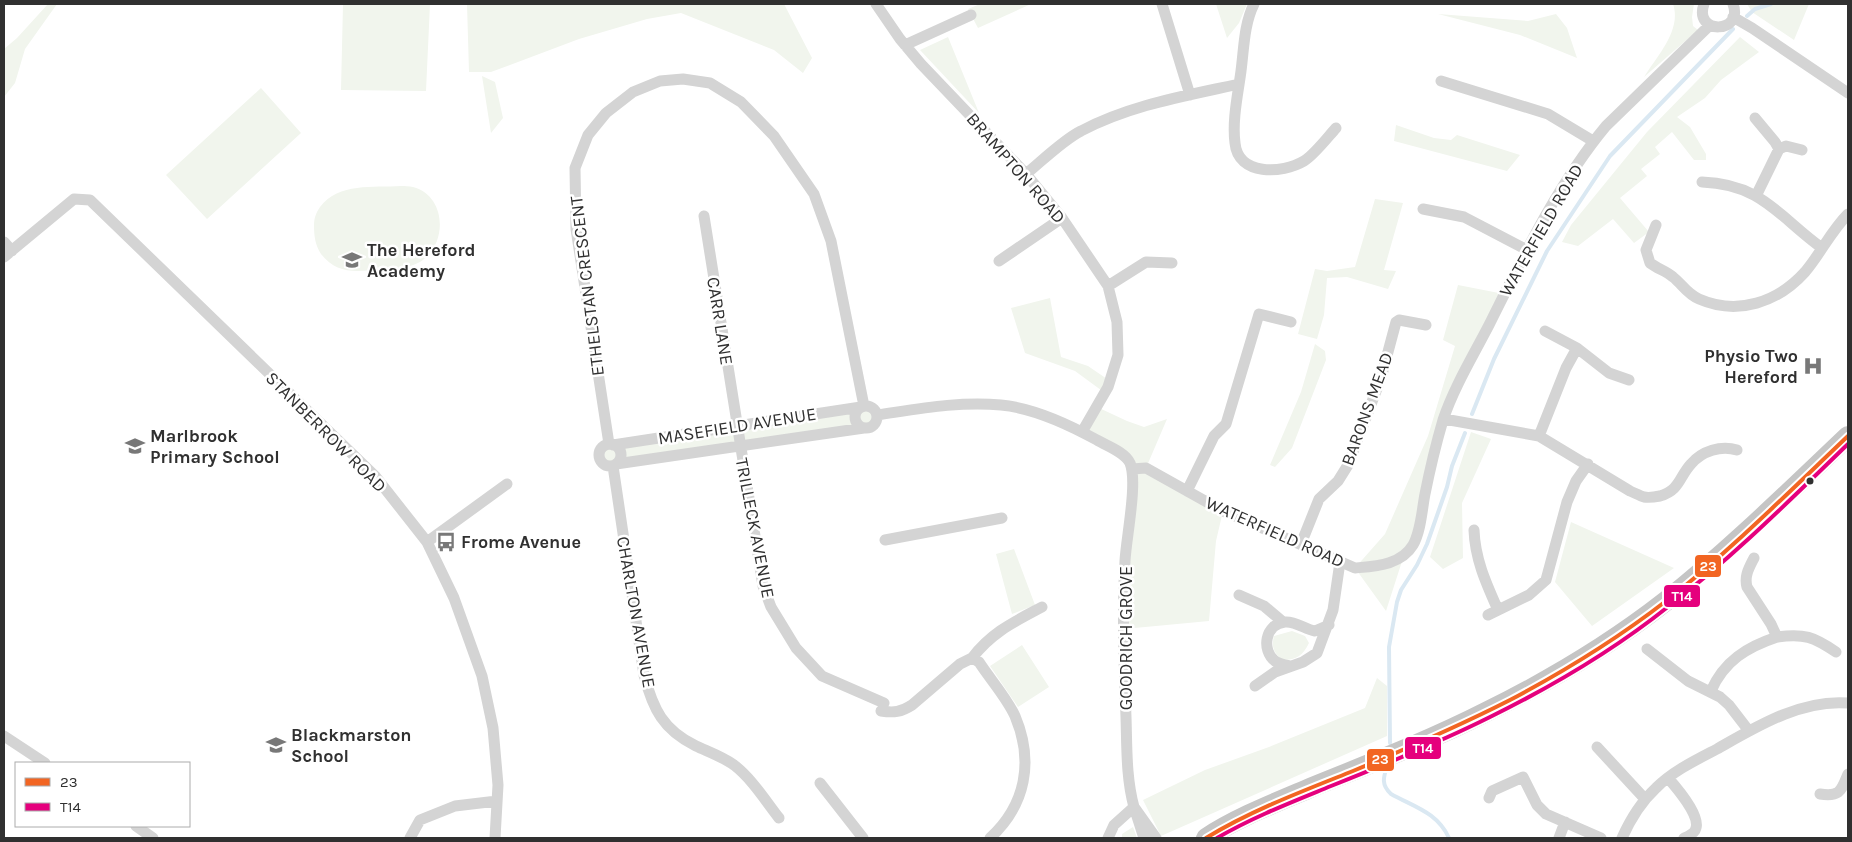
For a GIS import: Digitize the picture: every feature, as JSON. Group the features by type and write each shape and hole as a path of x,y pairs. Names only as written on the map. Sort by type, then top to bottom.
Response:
{"highway":[{"path":"1206,838 1263,808 1417,744 1486,712 1574,664 1625,630 1704,570 1746,533 1848,436"}],"street":[{"name":"BRAMPTON ROAD","path":"876,4 905,45 1026,174 1062,218 1108,286 1117,322 1118,355 1108,387 1082,432"},
{"path":"1162,4 1190,95"},
{"path":"1254,4 1248,17 1239,84 1235,144 1238,154 1243,161 1252,167 1262,170 1275,170 1291,166 1305,160 1336,128"},
{"path":"1704,4 1702,15 1710,25 1719,27 1728,24 1733,17 1733,4"},
{"path":"905,45 971,15"},
{"path":"1733,17 1846,87"},
{"name":"WATERFIELD ROAD","path":"1132,469 1146,468 1244,520 1355,568 1378,566 1393,562 1404,555 1413,545 1428,474 1444,419 1464,374 1552,204 1593,141 1626,105 1710,25"},
{"name":"ETHELSTAN CRESCENT","path":"611,445 576,229 575,168 588,135 606,112 633,92 660,81 683,79 710,83 741,102 774,136 814,194 831,241 862,406"},
{"path":"1441,81 1548,114 1593,141"},
{"path":"1026,174 1079,132 1109,117 1140,107 1239,84"},
{"path":"1755,118 1779,149"},
{"path":"1756,196 1779,149 1786,146 1802,150"},
{"path":"1702,182 1727,185 1756,196 1782,214 1822,248"},
{"name":"STANBERROW ROAD","path":"8,254 74,199 90,200 375,476 427,542 454,598 482,676 493,728 498,785 496,838"},
{"path":"1423,209 1464,218 1480,224 1527,250"},
{"path":"1656,225 1646,250 1650,263 1675,278 1686,291 1698,299 1724,306 1745,306 1776,296 1793,284 1806,271 1831,234 1848,214"},
{"name":"CARR LANE","path":"704,216 740,446"},
{"path":"999,261 1062,218"},
{"path":"4,242 8,254"},
{"path":"1108,286 1146,262 1172,263"},
{"path":"1187,491 1214,436 1226,424 1259,314 1291,322"},
{"name":"BARONS MEAD","path":"1301,544 1319,499 1338,481 1348,465 1381,378 1396,322 1399,320 1426,325"},
{"path":"1545,332 1577,348 1609,373 1629,380"},
{"path":"1539,436 1566,368 1577,348"},
{"path":"876,415 937,406 1003,405 1033,412 1082,432 1121,453 1129,460 1132,469"},
{"path":"862,406 871,407 876,415 873,425 864,428 857,424 855,420 856,411 862,406"},
{"name":"MASEFIELD AVENUE","path":"611,445 862,406"},
{"path":"1444,419 1539,436 1630,491 1645,498 1668,493 1677,486 1691,464 1699,456 1725,447 1737,450"},
{"name":"MASEFIELD AVENUE","path":"615,465 864,428"},
{"path":"611,445 619,449 621,454 619,461 615,465 609,466 602,463 599,456 602,447 611,445"},
{"name":"TRILLECK AVENUE","path":"740,446 763,586 771,607 796,648 822,676 893,713 903,711 912,705 960,664 972,658"},
{"path":"1474,530 1475,550 1493,612 1529,595 1546,580 1567,502 1576,481 1588,464"},
{"name":"CHARLTON AVENUE","path":"615,465 644,675 654,706 667,727 679,737 726,759 736,767 748,778 779,818"},
{"name":"GOODRICH GROVE","path":"1132,469 1123,604 1129,788 1144,838"},
{"path":"427,542 507,484"},
{"path":"885,540 1002,518"},
{"path":"1754,558 1746,573 1747,587 1771,624 1777,637"},
{"path":"1255,686 1274,672 1303,662 1317,652 1333,610 1340,562"},
{"path":"1239,595 1264,606 1283,622"},
{"path":"990,838 1013,812 1019,799 1023,784 1024,746 1014,715 979,662 972,658 1006,626 1042,607"},
{"path":"1290,666 1277,663 1271,657 1267,649 1267,639 1270,630 1283,622 1290,622 1315,631 1328,625"},
{"path":"1711,691 1718,677 1729,664 1759,643 1777,637 1807,636 1836,652"},
{"path":"1648,649 1688,681 1711,691 1729,705 1749,731"},
{"path":"1622,838 1630,821 1645,799 1668,778 1686,766 1777,717 1823,704 1848,703"},
{"path":"4,736 43,762"},
{"path":"1597,747 1645,799"},
{"path":"1825,795 1837,794 1842,789 1848,774"},
{"path":"1489,798 1492,792 1523,777 1537,805 1546,814 1601,838"},
{"path":"1668,778 1679,791 1696,818 1697,827 1694,832 1684,838"},
{"path":"820,783 863,838"},
{"path":"410,838 420,820 455,806 497,801"},
{"path":"1108,838 1114,825 1134,807"},
{"name":"GOODRICH GROVE","path":"1134,807 1156,838"},
{"path":"1559,838 1565,822"},
{"path":"137,827 153,838"}],"shaded area":[{"path":"48,4 57,4 25,49 15,83 4,97 4,49 17,38"},
{"path":"343,4 430,4 426,91 341,90"},
{"path":"467,4 784,4 812,58 803,73 774,50 681,13 647,19 579,39 491,72 469,72"},
{"path":"980,4 1031,4 978,28 968,9"},
{"path":"1216,4 1247,4 1239,23 1227,38"},
{"path":"1673,4 1694,4 1693,26 1698,30 1644,77 1671,33 1675,14"},
{"path":"1747,4 1809,4 1794,40 1752,12"},
{"path":"1438,14 1528,21 1556,14 1567,28 1577,58 1520,35"},
{"path":"948,37 979,113 920,50"},
{"path":"1740,37 1759,52 1721,80 1705,98 1677,117 1690,127 1706,154 1706,160 1694,160 1672,132 1655,147 1660,154 1641,169 1647,176 1620,198 1649,232 1634,243 1613,219 1578,246 1562,242 1571,225 1647,132"},
{"path":"482,76 495,82 503,118 491,133"},
{"path":"261,88 301,133 207,219 166,175"},
{"path":"1396,125 1434,138 1451,140 1457,135 1520,155 1507,171 1394,141"},
{"path":"408,186 424,192 438,210 439,233 436,244 429,254 415,265 396,269 364,271 344,270 326,260 317,247 314,225 317,211 328,199 337,193 357,188"},
{"path":"1375,199 1403,203 1384,270 1396,271 1388,289 1347,277 1327,278 1324,315 1317,339 1298,334 1315,269 1327,271 1355,267"},
{"path":"1458,285 1504,294 1451,400 1413,545 1404,555 1386,611 1355,568 1385,534 1428,436 1455,346 1443,340"},
{"path":"1050,298 1061,357 1088,366 1110,381 1105,393 1075,371 1025,353 1011,308"},
{"path":"1315,344 1325,351 1326,360 1292,448 1275,467 1270,465 1301,392"},
{"path":"864,406 874,410 876,414 875,422 868,428 613,466 602,463 599,452 605,445"},
{"path":"1097,407 1144,427 1167,419 1146,468 1223,511 1216,541 1209,621 1124,629 1129,460 1082,432"},
{"path":"1471,432 1491,439 1462,503 1463,558 1443,569 1430,557"},
{"path":"1571,522 1674,568 1592,626 1555,582"},
{"path":"1014,549 1035,605 1012,614 996,554"},
{"path":"1292,631 1305,636 1309,643 1299,656 1283,660 1274,650 1274,636"},
{"path":"1022,645 1049,687 1018,707 990,666"},
{"path":"1377,678 1387,686 1387,736 1161,836 1143,800 1205,770 1269,747 1365,708"},
{"path":"1133,827 1137,838 1122,838 1122,834"}],"waterway":[{"path":"1747,16 1755,9 1771,4"},
{"path":"1472,414 1494,359 1547,251 1610,156 1733,29"},
{"path":"1390,743 1389,647 1397,602 1401,590 1417,565 1427,544 1447,487 1452,466 1465,433"},
{"path":"1388,763 1385,772 1385,787 1391,794 1431,816 1444,829 1449,838"}],"transit line":[{"name":"23","path":"1206,838 1260,810 1471,719 1571,666 1629,628 1690,582 1759,521 1848,436"},
{"name":"T14","path":"1217,838 1273,810 1470,727 1537,693 1583,666 1627,638 1716,568 1761,528 1848,444"}],"place":[{"name":"The Hereford Academy","path":"352,260"},
{"name":"Physio Two Hereford","path":"1813,366"},
{"name":"Marlbrook Primary School","path":"135,446"},
{"name":"Frome Avenue","path":"446,542"},
{"name":"Blackmarston School","path":"276,745"}]}
